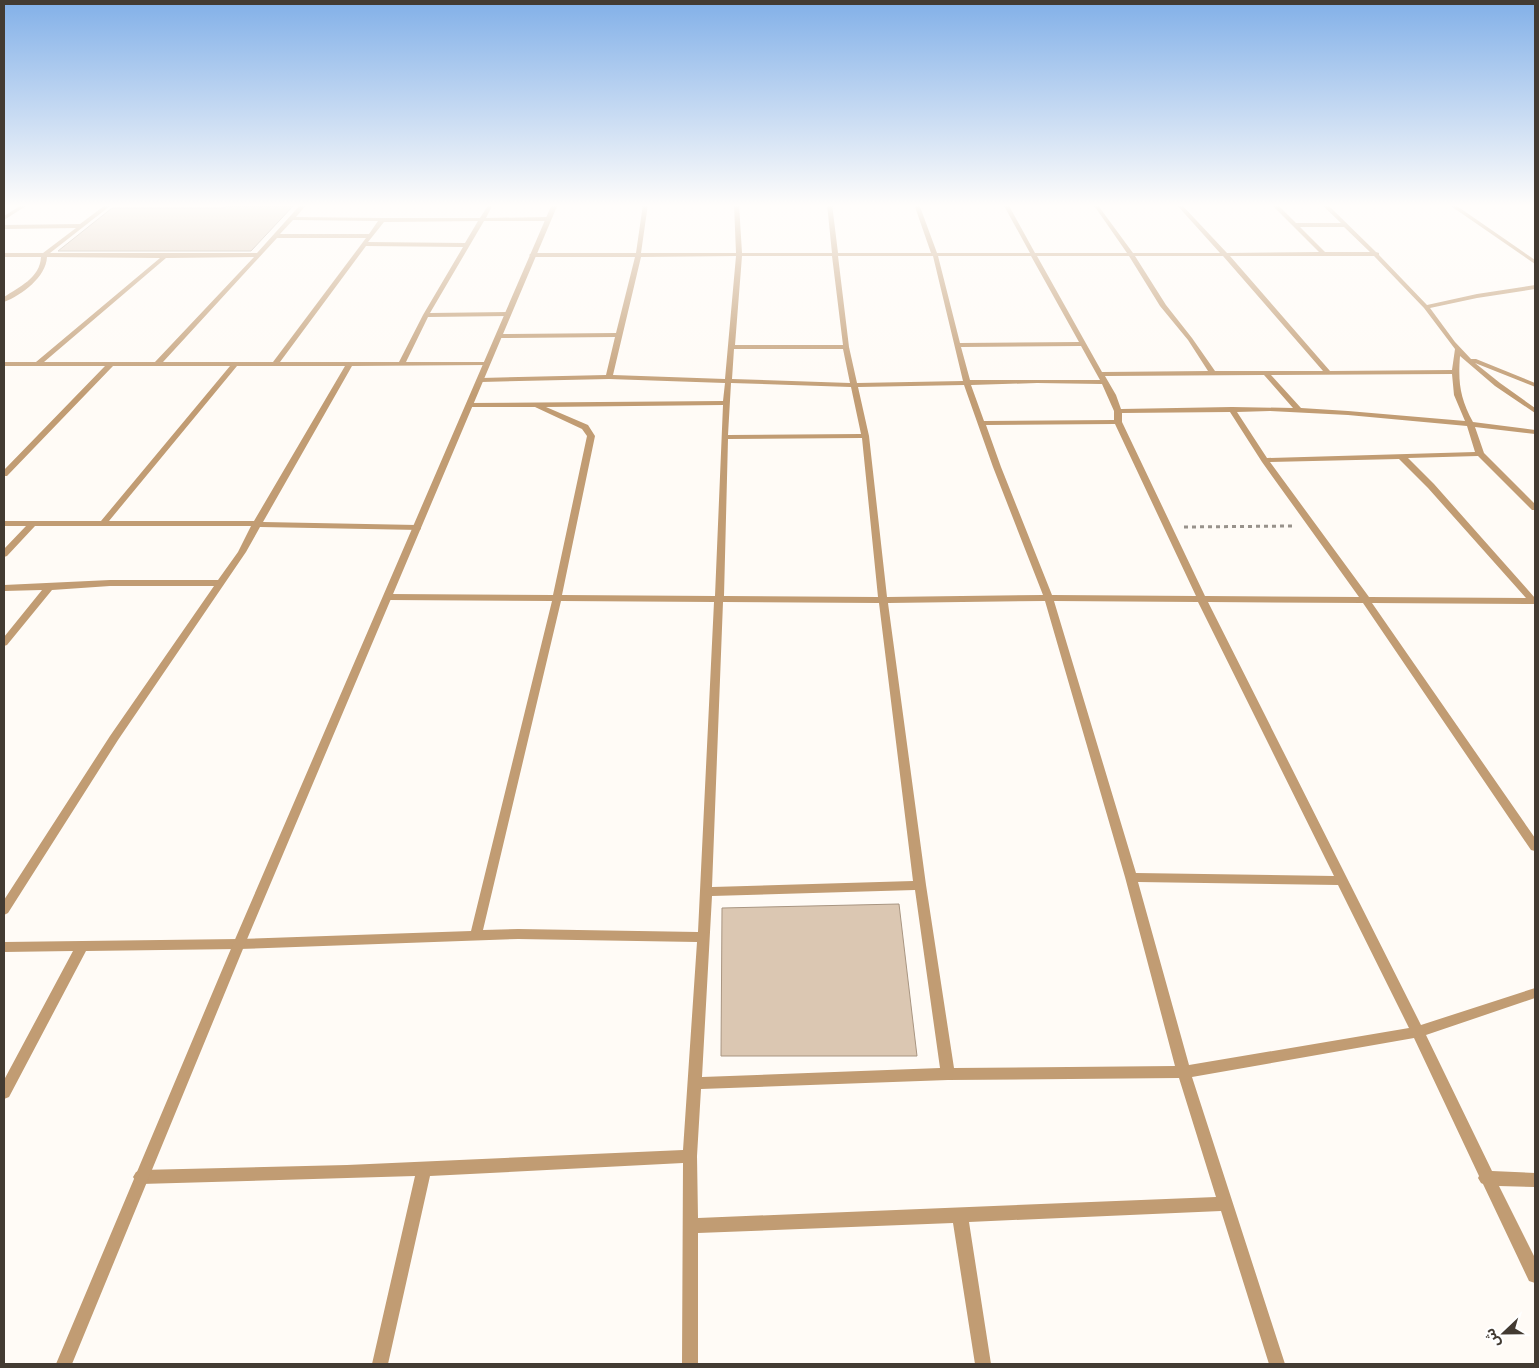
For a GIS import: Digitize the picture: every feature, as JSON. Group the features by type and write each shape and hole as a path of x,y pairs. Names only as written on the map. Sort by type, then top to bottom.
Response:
{"street":[{"path":"4,300 39,274 42,268"},
{"path":"38,364 151,268"},
{"path":"157,364 247,268"},
{"path":"275,364 346,268"},
{"path":"402,363 426,315 454,268"},
{"path":"64,1364 239,944 481,380 527,268"},
{"path":"609,377 635,268"},
{"path":"690,1364 690,1156 704,937 724,437 739,268"},
{"path":"836,268 846,347 865,436 883,600 920,884 948,1074"},
{"path":"938,268 967,382 997,467 1048,598 1131,878 1184,1072 1277,1364"},
{"path":"1039,268 1105,382 1118,411 1118,422 1166,527 1340,880 1418,1032 1486,1178 1535,1276"},
{"path":"1140,268 1163,306 1190,339 1212,372"},
{"path":"1237,268 1327,371"},
{"path":"1389,268 1426,307 1465,356 1499,386 1535,411"},
{"path":"1426,307 1477,296 1535,287"},
{"path":"426,315 508,314"},
{"path":"499,336 618,335"},
{"path":"958,345 1082,344"},
{"path":"733,347 846,347"},
{"path":"1458,348 1454,383 1459,404 1470,424 1480,454 1535,508"},
{"path":"1465,356 1535,385"},
{"path":"4,474 112,363"},
{"path":"104,522 236,363"},
{"path":"4,910 114,738 218,583 242,552 350,363"},
{"path":"4,364 487,364"},
{"path":"1100,374 1327,371 1456,372"},
{"path":"1265,372 1298,411"},
{"path":"481,380 609,377 854,385 967,382 1105,382"},
{"path":"470,405 726,403"},
{"path":"476,935 557,597 590,436 585,427 537,405"},
{"path":"1232,409 1265,460 1366,600 1535,847"},
{"path":"1118,411 1232,409 1348,413 1535,432"},
{"path":"983,423 1118,422"},
{"path":"724,437 865,436"},
{"path":"1265,460 1480,454"},
{"path":"1402,457 1456,513 1534,602"},
{"path":"4,554 33,522"},
{"path":"4,523 104,522 417,528"},
{"path":"4,588 110,583 218,583"},
{"path":"4,643 49,587"},
{"path":"388,597 883,600 1048,598 1534,602"},
{"path":"1131,878 1340,880"},
{"path":"706,892 920,884"},
{"path":"4,947 239,944 518,934 704,937"},
{"path":"4,1093 82,947"},
{"path":"694,1083 948,1074 1184,1072 1418,1032 1535,993"},
{"path":"141,1177 284,1175 424,1170 690,1156"},
{"path":"380,1364 424,1170"},
{"path":"1486,1178 1535,1180"},
{"path":"689,1226 1226,1204"},
{"path":"960,1216 983,1364"}],"path":[{"path":"1166,527 1313,526"}],"building":[{"path":"899,904 917,1056 721,1056 722,908"}]}
